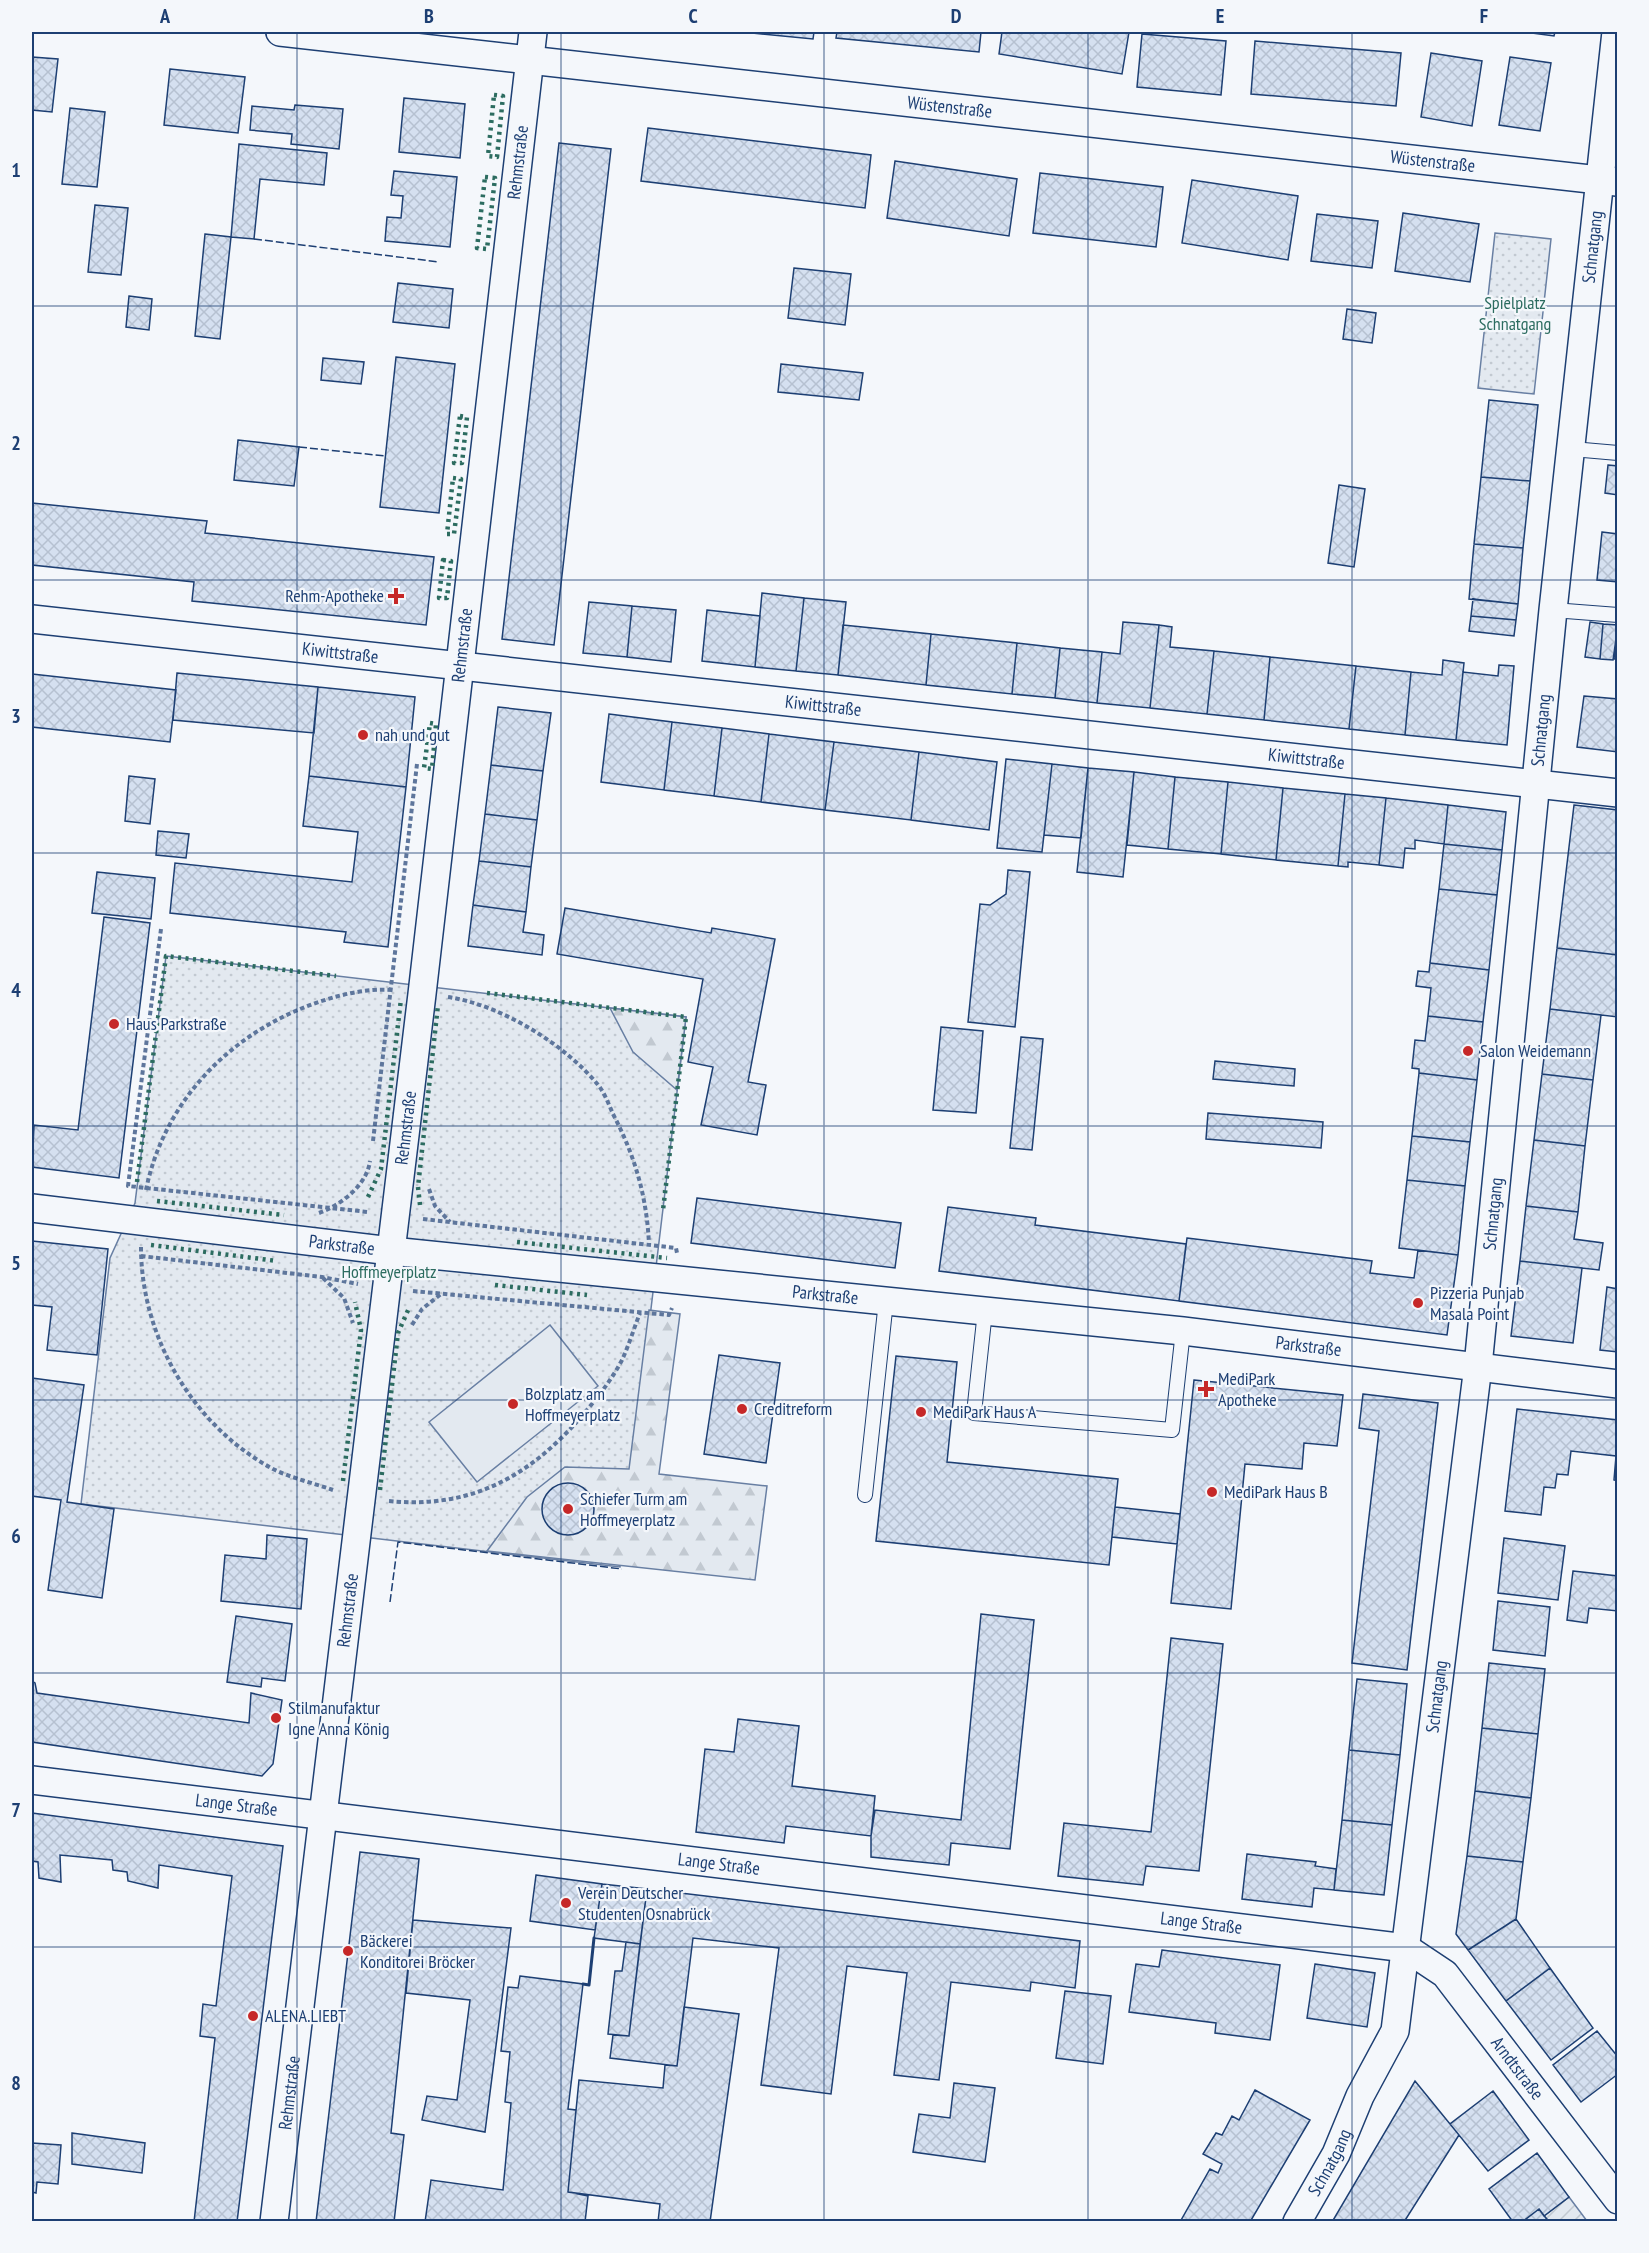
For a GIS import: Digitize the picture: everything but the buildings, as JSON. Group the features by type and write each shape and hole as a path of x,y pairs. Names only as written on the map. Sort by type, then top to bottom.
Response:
{"street":[{"name":"Wüstenstraße","path":"280,32 530,58 830,95 1609,181"},
{"name":"Rehmstraße","path":"274,2222 422,994 533,32"},
{"name":"Schnatgang","path":"1297,2222 1336,2154 1360,2096 1395,2031 1478,1366 1553,610 1572,449 1609,181 1616,32"},
{"name":"Kiwittstraße","path":"32,619 1617,793"},
{"name":"Parkstraße","path":"32,1208 391,1251 1183,1331 1617,1384"},
{"name":"Lange Straße","path":"32,1780 1406,1948"},
{"name":"Arndtstraße","path":"1406,1948 1445,1974 1617,2200"}],"lane":[{"path":"1572,449 1617,453"},
{"path":"1553,610 1617,615"},
{"path":"865,1495 886,1302"},
{"path":"985,1311 974,1413 1172,1430 1183,1331"}],"path":[{"name":"Rehmstraße","path":"373,1142 418,756"},
{"path":"161,929 128,1186 676,1248 684,1281 669,1315 442,1293"},
{"path":"333,1491 273,1469 233,1442 204,1413 175,1375 152,1325 142,1278 141,1221 147,1188 165,1134 187,1097 212,1064 239,1042 283,1015 334,997 378,989 470,1000 515,1019 554,1045 599,1086 631,1149 647,1208 649,1245"},
{"name":"Rehmstraße","path":"331,1209 356,1190 370,1165 371,1154"},
{"path":"141,1256 322,1277"},
{"path":"388,1501 436,1502 462,1498 489,1490 538,1460 557,1444 603,1390 622,1360 640,1313"}],"green space":[{"name":"Spielplatz Schnatgang","path":"1495,233 1551,239 1534,394 1478,388"},
{"name":"Hoffmeyerplatz","path":"166,956 686,1017 620,1567 81,1504 110,1258 135,1203"},
{"path":"610,1008 686,1017 677,1090 633,1052"},
{"path":"649,1310 680,1314 659,1474 767,1486 755,1580 487,1551 527,1497 565,1467 629,1469"},
{"name":"Bolzplatz am Hoffmeyerplatz","path":"550,1325 598,1386 477,1482 429,1422"},
{"path":"1569,2197 1587,2221 1549,2221 1544,2216"}],"hedge":[{"path":"494,95 503,96 497,157 488,156 494,95"},
{"path":"485,177 495,178 487,249 477,248 485,177"},
{"path":"460,416 467,417 462,463 454,463 460,416"},
{"path":"453,478 461,479 454,534 447,534 453,478"},
{"path":"443,560 451,561 447,598 439,598 443,560"},
{"path":"430,723 436,724 432,769 424,768 430,723"},
{"path":"137,1182 166,956 336,976"},
{"path":"487,993 686,1017 663,1210"},
{"path":"368,1197 381,1169 401,999"},
{"path":"420,1205 418,1187 438,1005"},
{"path":"157,1201 284,1215"},
{"path":"517,1242 667,1258"},
{"path":"151,1245 277,1261"},
{"path":"495,1285 587,1295"},
{"path":"343,1481 361,1330 355,1302"},
{"path":"380,1490 398,1333 409,1308"}],"fence":[{"path":"254,239 439,262"},
{"path":"299,447 385,456"},
{"path":"390,1602 398,1542 622,1569"}],"wall":[{"path":"583,1984 589,1985 594,1938"}],"place":[{"name":"Rehm-Apotheke","path":"396,596"},
{"name":"nah und gut","path":"363,735"},
{"name":"Haus Parkstraße","path":"114,1024"},
{"name":"Salon Weidemann","path":"1468,1051"},
{"name":"Pizzeria Punjab Masala Point","path":"1418,1303"},
{"name":"MediPark Apotheke","path":"1206,1389"},
{"name":"Bolzplatz am Hoffmeyerplatz","path":"513,1404"},
{"name":"Creditreform","path":"742,1409"},
{"name":"MediPark Haus A","path":"921,1412"},
{"name":"MediPark Haus B","path":"1212,1492"},
{"name":"Schiefer Turm am Hoffmeyerplatz","path":"568,1509"},
{"name":"Stilmanufaktur Igne Anna König","path":"276,1718"},
{"name":"Verein Deutscher Studenten Osnabrück","path":"566,1903"},
{"name":"Bäckerei Konditorei Bröcker","path":"348,1951"},
{"name":"ALENA.LIEBT","path":"253,2016"}]}
